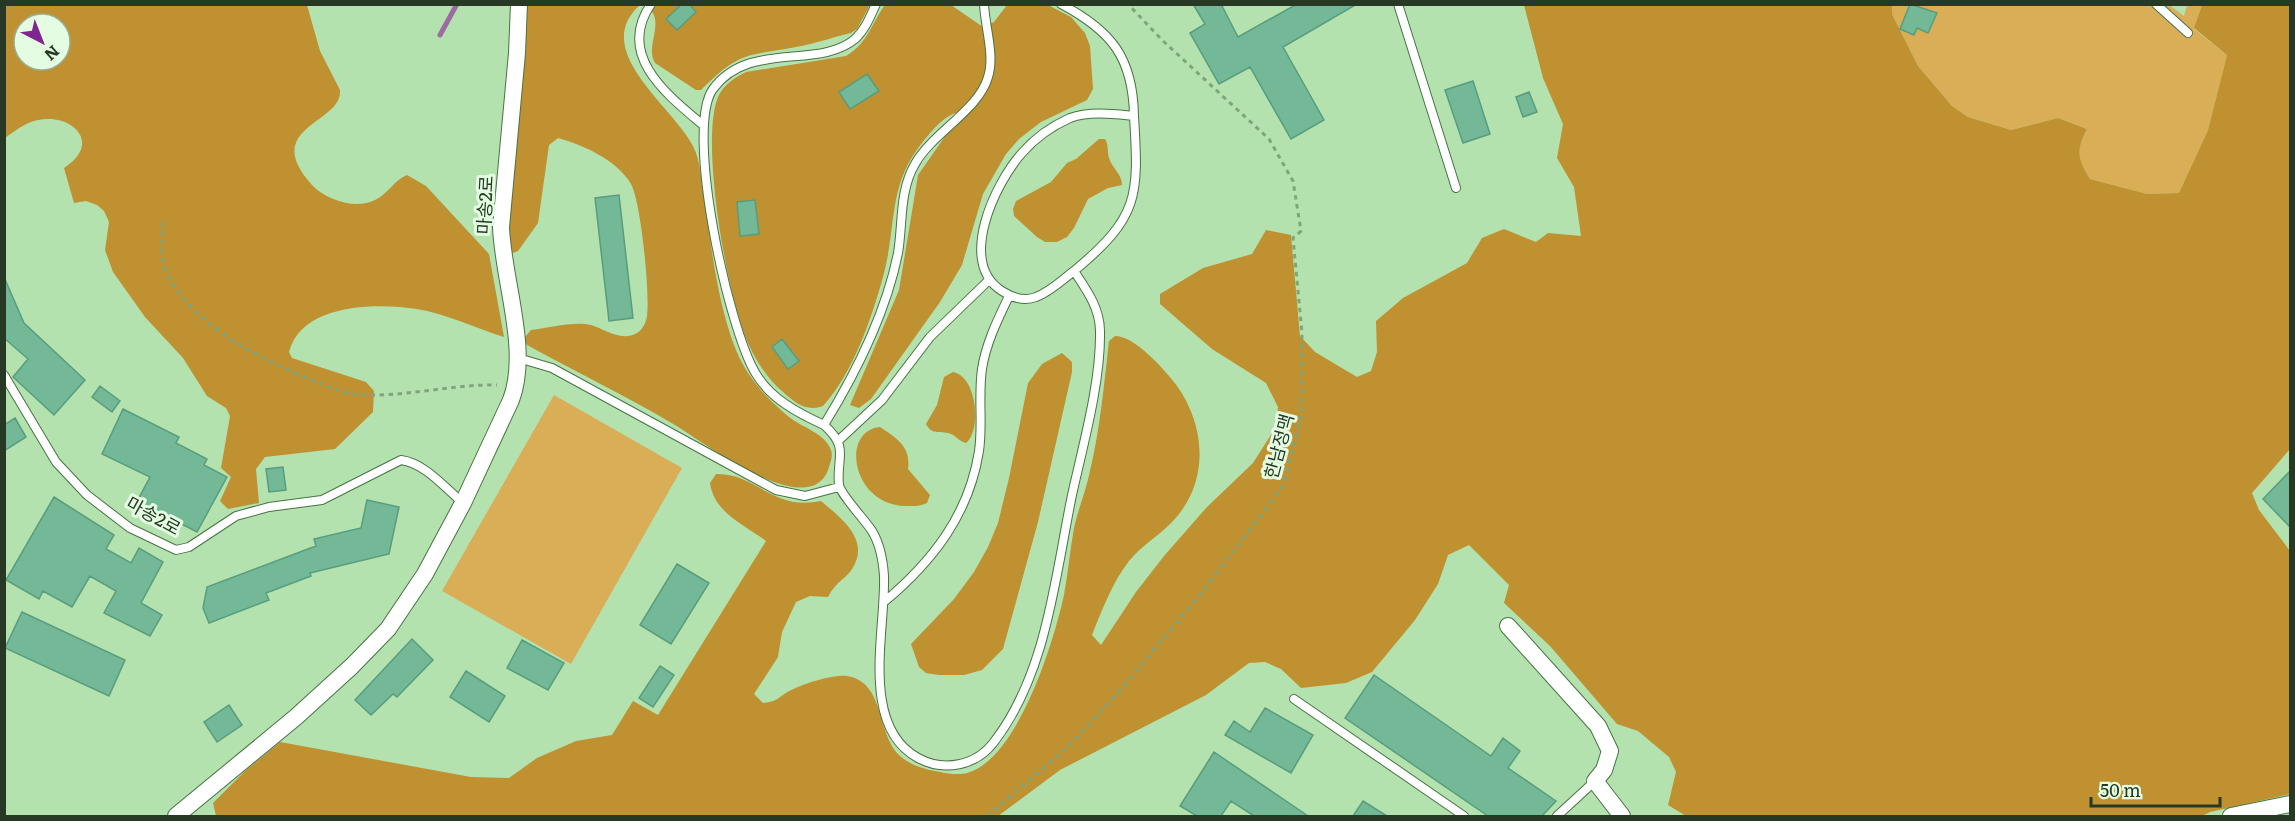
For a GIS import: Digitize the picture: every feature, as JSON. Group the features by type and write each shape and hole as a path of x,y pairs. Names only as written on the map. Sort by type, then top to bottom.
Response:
{"street":[{"name":"마송2로","path":"176,816 296,717 352,666 388,629 424,574 463,503 517,385 519,358 502,253 501,227 517,53 519,4"},
{"path":"1508,626 1586,712 1605,738 1610,751 1608,760 1595,781 1622,816"},
{"path":"2231,816 2290,804"}],"lane":[{"path":"651,4 638,29 637,41 645,65 672,97 703,125"},
{"path":"876,4 863,30 843,46 761,60 744,64 730,72 707,98 703,125 710,195 722,274 747,359 770,391 801,415 824,425 839,440 842,457 839,487 865,521 878,543 884,575 878,682 883,707 895,735 909,752 933,765 949,766 976,758 995,741 1018,701 1035,662 1049,610 1087,428 1100,330 1094,303 1074,271"},
{"path":"824,425 839,400 884,303 898,252 904,198 914,164 938,134 970,104 988,77 989,51 984,4"},
{"path":"1061,4 1087,21 1119,50 1129,70 1134,116 1137,166 1132,201 1124,218 1105,243 1074,271 1035,298 1023,300 1009,296 989,280 981,256 986,221 999,186 1021,154 1051,128 1071,118 1085,114 1134,116"},
{"path":"1398,4 1456,188"},
{"path":"2156,4 2188,33"},
{"path":"839,440 882,400 930,337 989,280"},
{"path":"884,602 924,566 956,521 966,501 979,449 981,391 986,352 1009,296"},
{"path":"519,358 552,368 776,490 805,496 839,487"},
{"name":"마송2로","path":"4,375 56,462 87,495 130,528 176,550 189,547 236,516 269,507 322,500 401,460 410,461 422,467 463,503"},
{"path":"1294,699 1464,816"},
{"path":"1557,816 1595,781"}],"path":[{"name":"한남정맥","path":"987,816 1067,748 1203,591 1283,486 1301,419 1302,333 1293,238 1300,231 1293,181 1269,139 1161,39 1128,4"},
{"path":"163,222 162,259 167,275 177,289 202,316 227,336 262,358 295,374 349,394 388,394 478,384 517,385"}],"shaded area":[{"path":"5,4 307,5 320,51 340,90 337,101 329,111 298,138 294,150 298,165 318,190 333,199 350,204 375,200 407,175 426,186 489,254 504,337 439,314 401,307 362,307 343,310 325,315 309,324 297,336 289,352 292,358 366,382 374,391 373,412 335,449 265,457 256,469 259,503 228,509 220,501 231,477 221,468 230,416 226,408 207,396 183,358 145,317 113,272 105,250 109,222 104,211 97,205 86,201 74,203 64,168 81,149 82,140 78,132 62,121 50,119 33,121 5,138"},
{"path":"2168,4 2184,16 2187,5 2202,5 2194,29 2227,55 2208,130 2179,193 2147,194 2090,179 2079,154 2087,129 2058,118 2011,130 1968,117 1952,106 1918,66 1892,14 1892,5"},
{"path":"526,5 640,5 627,22 624,41 629,59 640,78 683,131 696,152 724,313 740,360 758,386 773,402 794,421 824,439 831,450 832,458 826,475 815,485 793,487 750,472 657,414 527,345 524,338 531,330 569,324 591,325 623,336 635,334 645,324 648,304 641,228 631,184 625,175 608,161 578,145 558,138 549,145 538,223 518,251 513,253 510,250 508,235"},
{"path":"645,5 870,5 857,29 851,33 807,45 747,56 727,67 701,90 696,90 655,63 652,49 655,18 652,11"},
{"path":"885,5 951,5 983,27 994,22 1007,5 1048,5 1071,17 1085,33 1090,46 1093,89 1087,100 1041,122 1019,139 1006,154 983,194 962,265 940,302 871,399 859,408 850,405 899,290 918,175 946,135 962,120 961,112 948,116 931,132 916,150 900,184 883,277 860,345 834,393 823,406 806,407 792,400 768,376 752,352 741,323 725,260 714,188 712,125 716,103 720,92 727,84 746,72 846,56 864,39"},
{"path":"1524,5 1892,5 1892,14 1918,66 1952,106 1968,117 2011,130 2058,118 2087,129 2081,144 2080,160 2090,179 2147,194 2179,193 2208,130 2227,55 2194,28 2202,5 2290,5 2290,449 2252,493 2259,510 2290,551 2290,794 2210,812 2202,816 1686,816 1668,805 1676,772 1669,757 1638,731 1617,724 1550,646 1504,603 1509,585 1469,545 1448,555 1438,584 1415,620 1372,672 1346,683 1301,688 1281,669 1265,662 1249,663 1206,695 1060,770 998,816 216,816 213,803 245,771 280,742 471,777 509,778 537,758 576,741 612,735 633,701 658,715 766,541 732,517 717,502 710,483 716,474 743,479 789,501 804,503 821,501 845,522 856,539 858,549 852,569 834,587 828,597 810,596 796,602 782,632 778,657 754,694 763,703 767,703 807,684 825,678 847,676 859,680 868,688 879,709 892,745 908,762 930,770 958,774 967,773 985,763 1002,746 1017,723 1031,696 1052,640 1064,595 1074,528 1093,455 1109,341 1115,336 1129,340 1144,351 1169,376 1191,411 1200,450 1193,489 1184,507 1170,524 1134,556 1112,587 1092,635 1101,645 1136,592 1164,556 1207,507 1253,463 1276,427 1278,407 1266,383 1212,349 1160,304 1160,294 1203,268 1252,254 1266,230 1291,235 1300,336 1315,352 1357,377 1371,371 1377,352 1376,321 1403,298 1467,263 1482,238 1504,229 1536,242 1548,233 1581,236 1574,187 1557,158 1563,124 1543,78"},
{"path":"1099,139 1106,141 1109,158 1122,185 1108,188 1088,199 1067,237 1057,242 1045,242 1014,216 1013,209 1016,201 1051,182 1067,163 1076,159"},
{"path":"1062,353 1072,362 1072,372 1038,522 1003,649 982,670 964,675 926,673 919,667 911,644 954,599 974,572 988,547 998,523 1009,478 1028,383 1042,364"},
{"path":"953,372 967,383 975,404 974,427 966,443 950,434 933,431 926,424 937,405 944,377"},
{"path":"554,395 682,468 571,664 442,591"},
{"path":"880,427 902,444 907,455 908,469 930,495 927,503 918,506 904,506 886,502 873,493 863,481 856,453 867,431"}],"building":[{"path":"682,4 689,4 696,12 677,30 666,19"},
{"path":"1193,4 1221,4 1238,37 1297,4 1357,4 1283,47 1324,120 1291,139 1250,67 1219,84 1190,33 1205,24"},
{"path":"1910,4 1937,13 1928,33 1917,28 1914,35 1900,29"},
{"path":"867,74 879,91 850,109 839,92"},
{"path":"1473,81 1490,134 1463,143 1445,90"},
{"path":"1529,92 1537,112 1523,117 1516,97"},
{"path":"619,195 633,318 609,321 595,198"},
{"path":"755,200 759,234 740,236 737,202"},
{"path":"4,277 24,323 85,380 54,415 13,377 28,359 4,338"},
{"path":"782,339 799,361 788,369 772,347"},
{"path":"100,386 120,401 112,412 92,397"},
{"path":"123,409 179,437 176,443 207,459 204,465 227,477 197,532 176,521 173,527 134,507 150,477 102,454"},
{"path":"15,418 26,437 4,451 4,425"},
{"path":"283,467 286,490 269,492 266,469"},
{"path":"2290,471 2290,527 2263,499"},
{"path":"54,497 114,535 106,549 131,563 139,548 163,562 141,603 162,615 150,636 104,613 116,591 90,576 72,607 43,591 39,599 6,580"},
{"path":"367,500 399,507 389,554 310,573 311,576 266,593 269,600 209,623 203,608 207,587 316,546 314,539 361,528"},
{"path":"677,564 709,583 671,644 640,625"},
{"path":"22,612 125,660 109,696 5,648"},
{"path":"412,639 433,660 397,697 393,694 371,715 355,700"},
{"path":"522,640 564,663 548,690 507,668"},
{"path":"660,666 674,675 653,707 639,698"},
{"path":"466,671 505,696 489,722 450,697"},
{"path":"1374,675 1491,756 1503,738 1520,751 1508,768 1556,801 1542,816 1488,816 1345,718"},
{"path":"229,705 242,725 217,742 204,722"},
{"path":"1265,708 1313,735 1291,773 1225,735 1234,721 1250,732"},
{"path":"1214,752 1308,816 1254,816 1231,801 1221,816 1197,816 1180,806"},
{"path":"1363,801 1387,816 1353,816"}],"waterway":[{"path":"440,35 457,4"}]}
